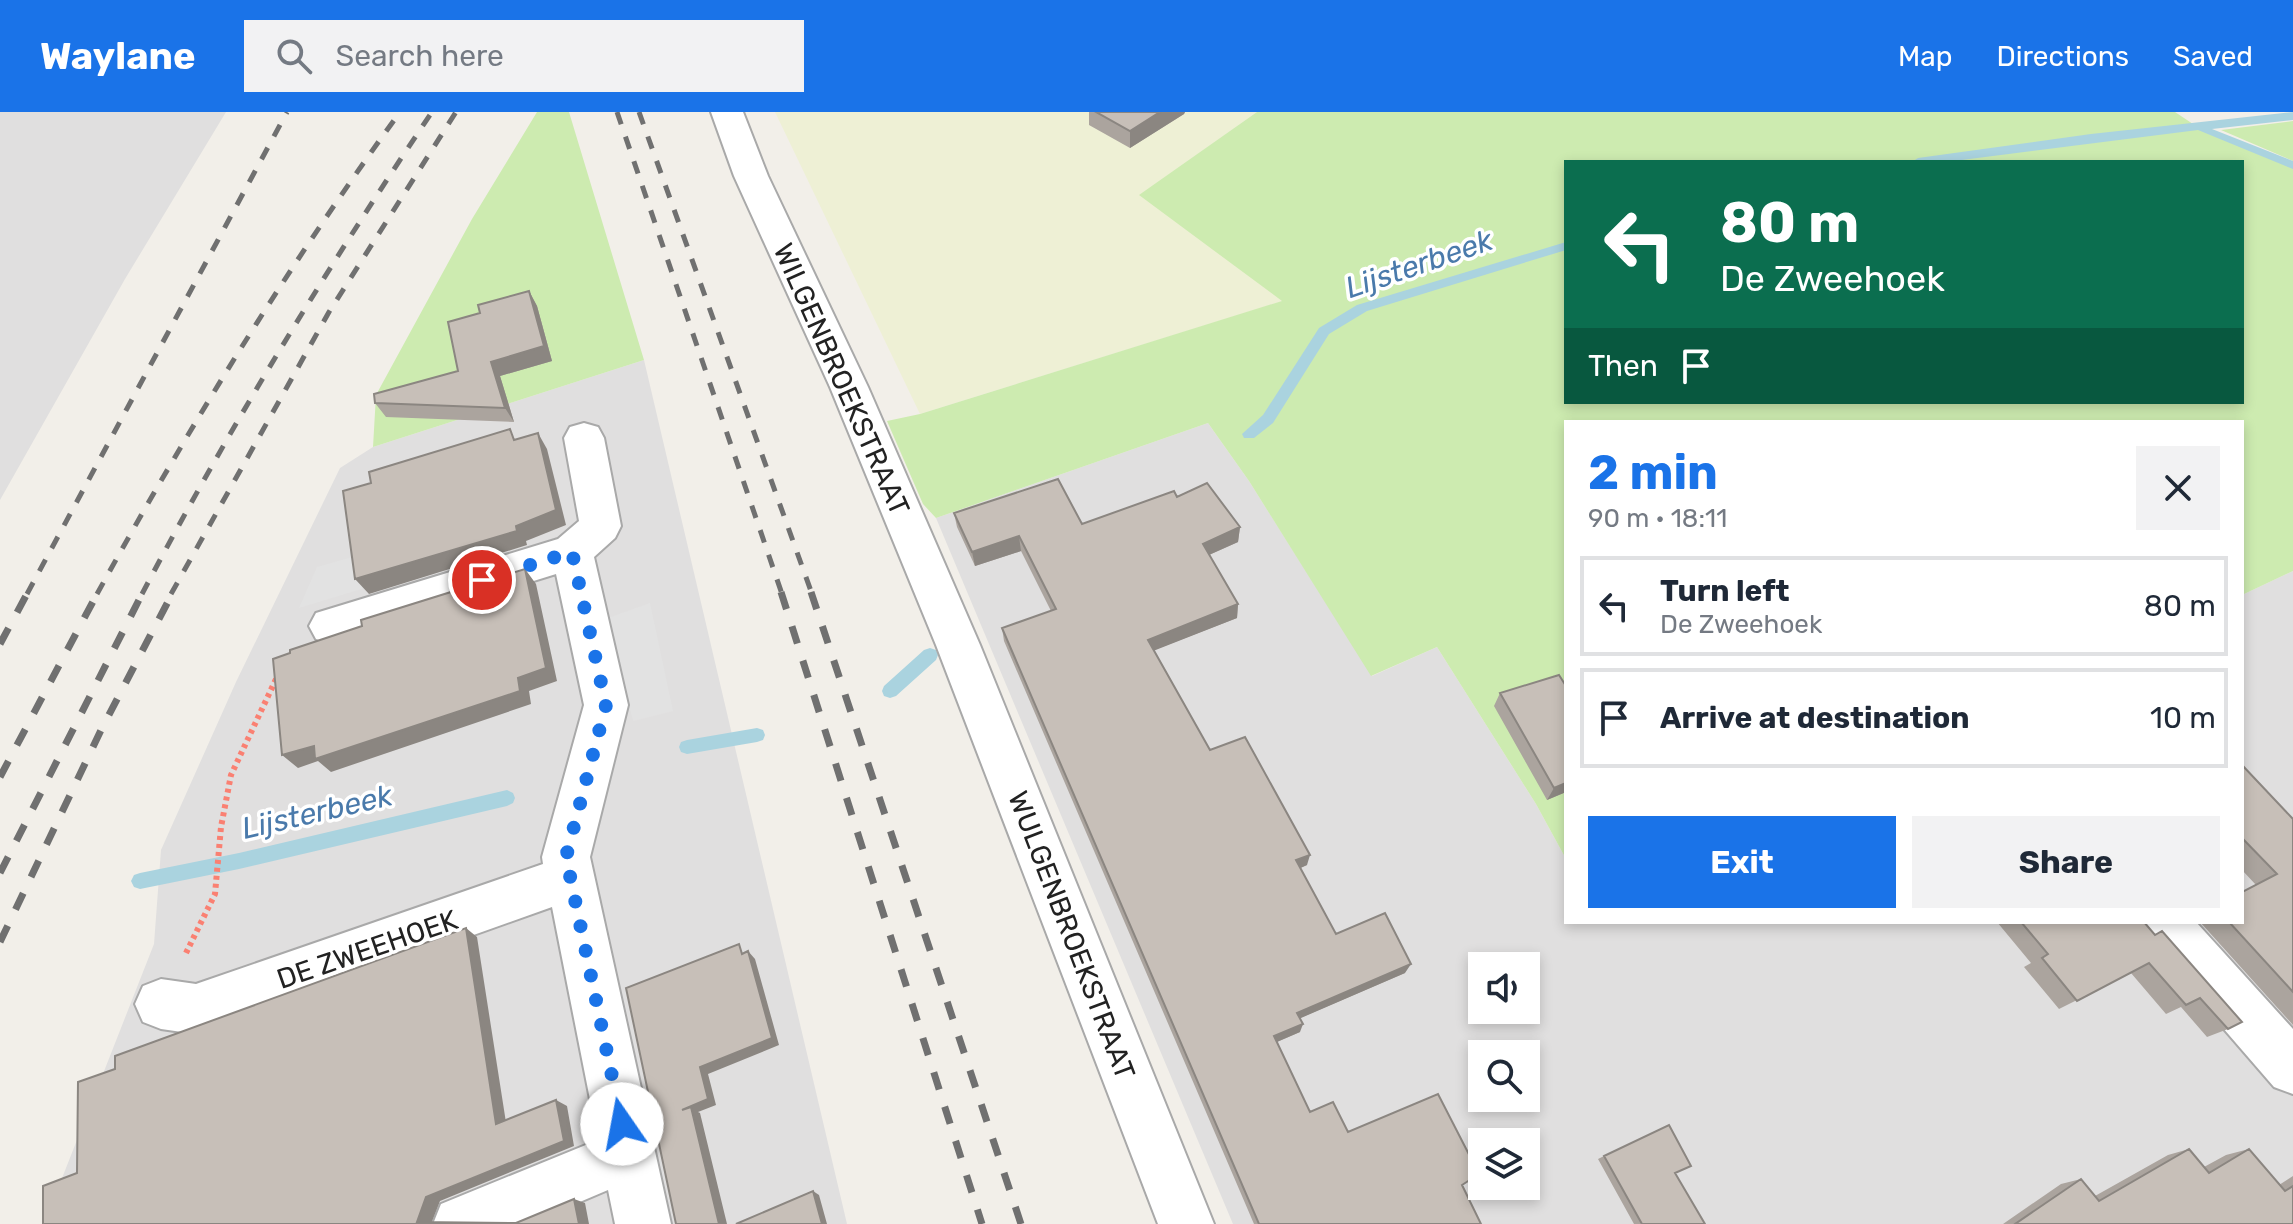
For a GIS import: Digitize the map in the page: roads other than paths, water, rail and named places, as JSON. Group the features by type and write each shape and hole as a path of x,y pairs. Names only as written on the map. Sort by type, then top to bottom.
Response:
{"street":[{"name":"WILGENBROEKSTRAAT","path":"727,112 751,176 849,387 958,645"},
{"path":"331,626 572,552 600,526 584,438"},
{"path":"572,552 606,705 566,857 643,1224"},
{"name":"WULGENBROEKSTRAAT","path":"958,645 1186,1224"},
{"name":"DE ZWEEHOEK","path":"161,1004 196,1009 571,877"},
{"path":"2165,924 2293,1068"},
{"path":"461,1224 628,1155"}],"waterway":[{"name":"Lijsterbeek","path":"1932,160 2091,138 2293,116"},
{"path":"2204,130 2293,165"},
{"name":"Lijsterbeek","path":"1249,434 1268,419 1324,331 1362,308 1564,247"},
{"name":"Lijsterbeek","path":"890,691 930,655"},
{"name":"Lijsterbeek","path":"687,747 757,735"},
{"name":"Lijsterbeek","path":"140,881 507,798"}],"railway":[{"path":"27,594 287,112"},
{"path":"97,594 241,348 318,229 400,112"},
{"path":"142,594 280,349 432,112"},
{"path":"171,594 329,312 456,112"},
{"path":"617,112 782,594"},
{"path":"639,112 812,594"},
{"path":"0,644 28,592"},
{"path":"0,777 98,592"},
{"path":"0,873 143,592"},
{"path":"0,942 102,728 173,592"},
{"path":"781,592 982,1224"},
{"path":"811,592 1021,1224"}]}
